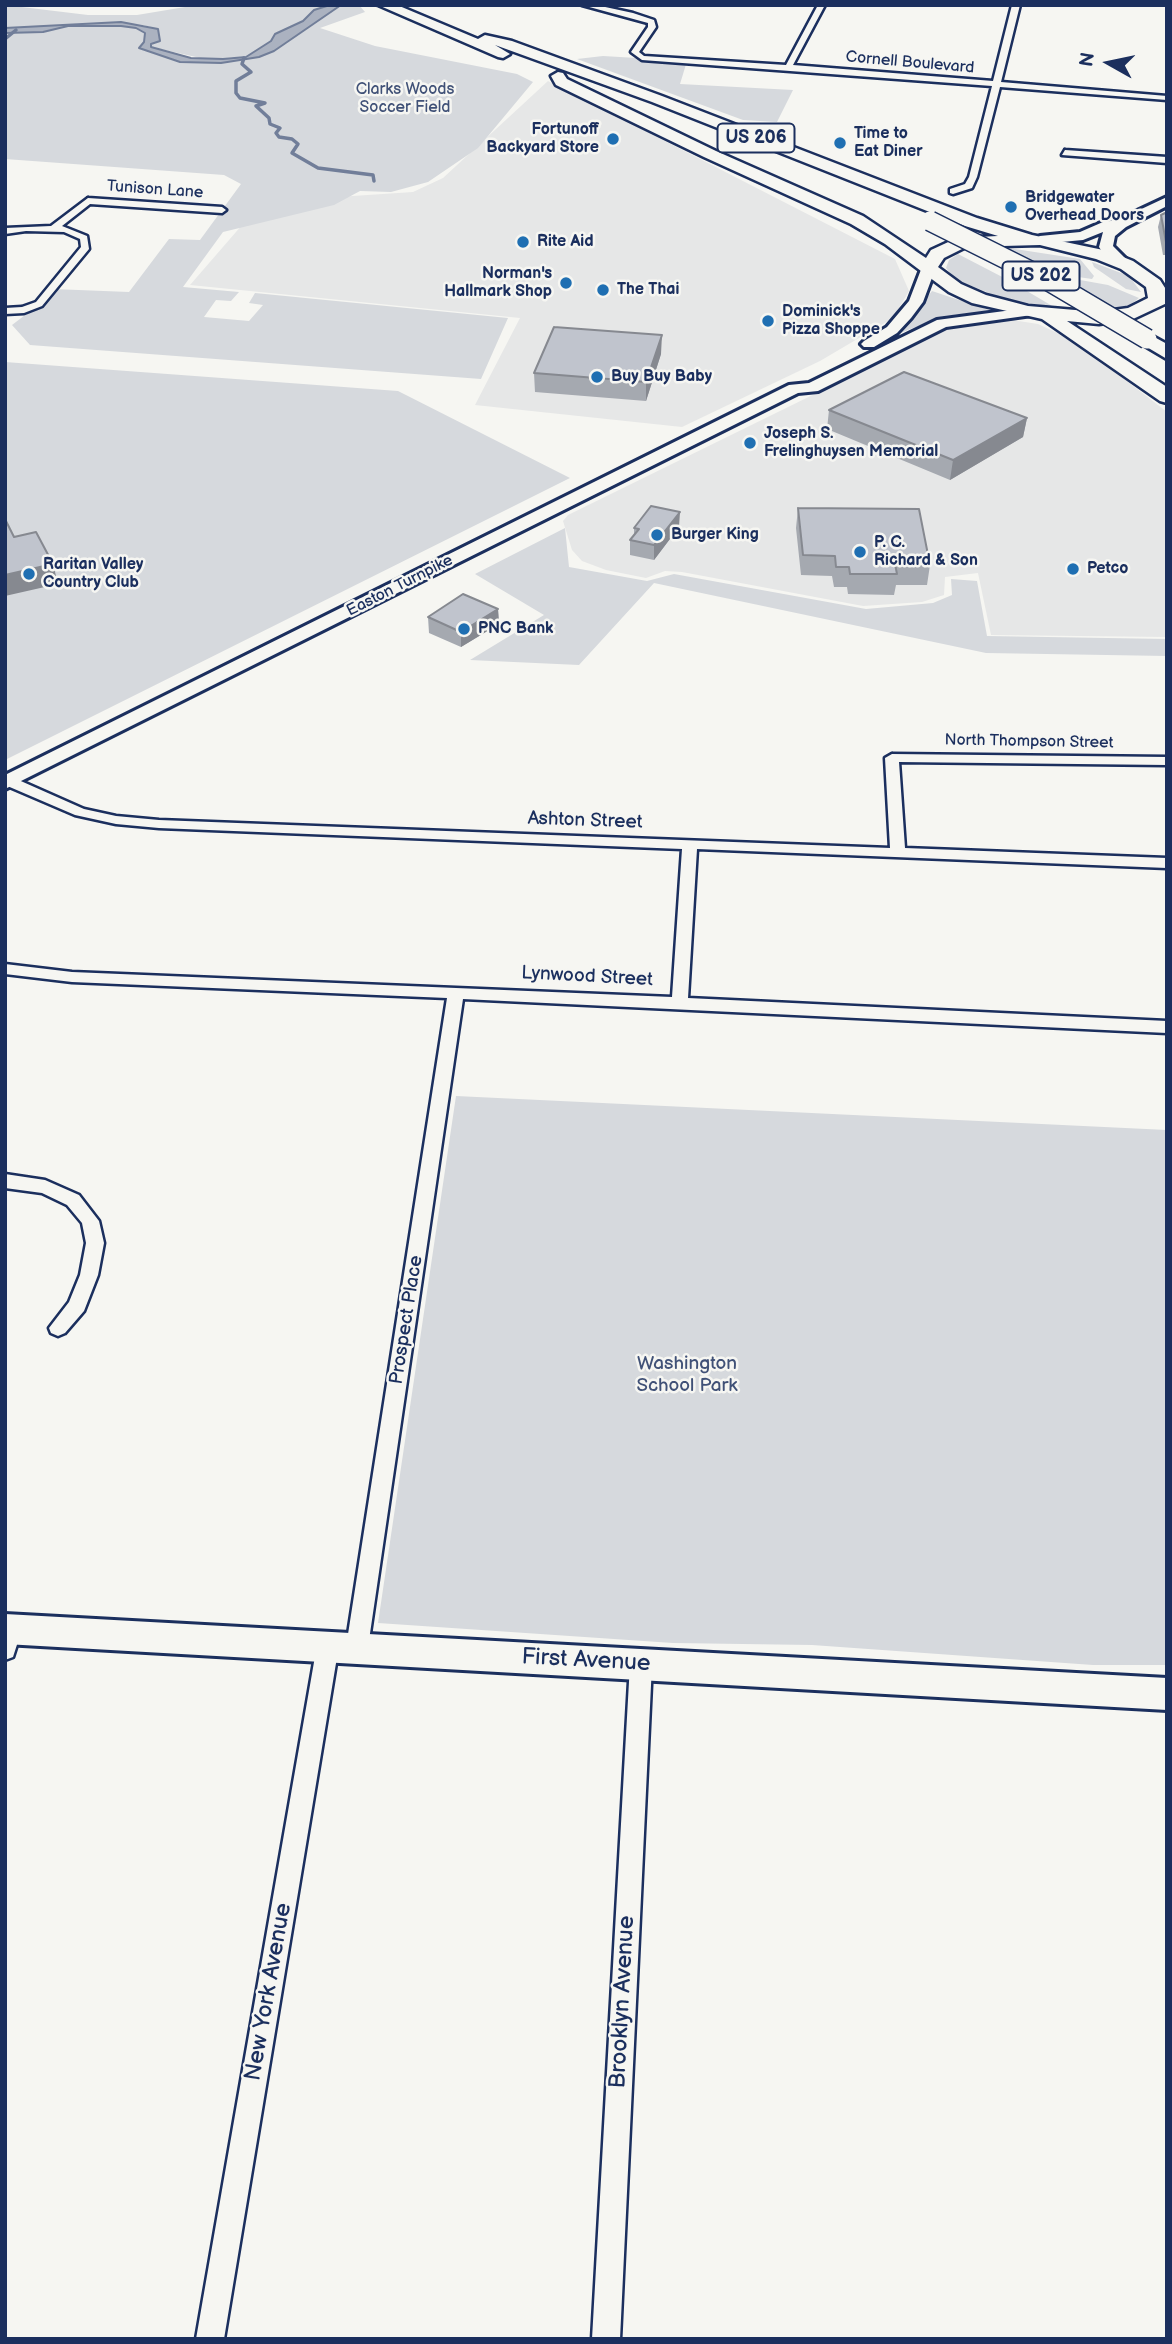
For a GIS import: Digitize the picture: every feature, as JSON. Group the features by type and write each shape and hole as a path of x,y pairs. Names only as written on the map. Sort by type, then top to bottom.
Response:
{"highway":[{"path":"386,5 558,76 798,184 891,240 966,294 1033,313 1087,340 1167,397"},
{"name":"US 202","path":"402,5 923,223 1025,281 1138,341 1167,353"},
{"name":"US 206","path":"485,39 508,44 657,99 971,222 1167,274"},
{"path":"798,184 799,199 870,235 902,258 914,272 919,292"},
{"name":"US 206","path":"929,267 937,254 952,245 976,241 1034,240"},
{"name":"US 206","path":"1125,264 1154,284 1160,299"},
{"path":"1033,313 1109,318 1139,311 1160,299 1164,324"},
{"name":"US 202","path":"1138,341 1167,371"}],"main road":[{"name":"Easton Turnpike","path":"7,782 795,388 795,381 892,330 911,309 929,267"}],"street":[{"name":"Cornell Boulevard","path":"585,5 633,15 651,22 652,27 635,54 638,57 1167,98"},
{"path":"788,67 822,5"},
{"path":"953,191 968,186 973,177 1016,5"},
{"path":"1065,153 1167,160"},
{"name":"Tunison Lane","path":"54,228 88,201 222,210"},
{"path":"1125,264 1109,251 1105,242 1108,235 1121,224 1167,201"},
{"path":"1034,240 1083,236 1108,225 1121,224"},
{"path":"5,231 54,228 75,232 84,238 86,247 39,304 24,310 5,311"},
{"name":"Easton Turnpike","path":"795,388 812,388 942,323 969,317 1033,313"},
{"name":"North Thompson Street","path":"898,853 892,758 1167,761"},
{"name":"Ashton Street","path":"7,782 79,812 116,820 1167,863"},
{"path":"680,1003 690,845"},
{"name":"Lynwood Street","path":"5,969 72,977 456,992 1167,1027"},
{"name":"Prospect Place","path":"343,1646 456,992"},
{"path":"5,1181 45,1187 73,1200 90,1221 95,1242 89,1275 77,1306 58,1328"},
{"name":"First Avenue","path":"7,1636 343,1646 1167,1694"},
{"name":"New York Avenue","path":"210,2339 343,1646"},
{"name":"Brooklyn Avenue","path":"606,2339 641,1664"}],"shaded area":[{"path":"341,5 274,51 259,57 221,63 180,62 139,48 144,42 145,33 136,28 68,26 43,32 5,33 5,28 121,22 158,29 160,41 151,44 151,47 191,58 223,59 246,57 271,41 275,34 303,21 314,10"},
{"path":"548,81 895,259 909,291 893,318 820,361 682,427 475,405 520,318 190,285 262,202 413,192 443,178"},
{"path":"999,318 1038,324 1075,341 1167,412 1167,637 991,635 978,573 945,577 944,595 922,602 863,606 682,572 665,571 646,578 606,570 582,561 572,550 563,521 568,515 941,332"}],"green space":[{"path":"5,5 88,15 137,15 197,5 330,5 314,10 303,21 275,34 271,41 246,57 205,59 151,47 149,45 158,37 158,29 143,25 92,23 5,28"},
{"name":"Clarks Woods Soccer Field","path":"341,5 359,5 365,12 320,28 375,46 517,74 533,82 478,148 428,182 391,192 360,191 334,205 223,232 183,287 239,292 231,301 216,300 204,317 249,321 263,305 249,303 255,293 508,318 481,379 30,345 12,325 53,289 129,292 169,239 200,240 241,184 224,175 5,159 5,33 43,32 68,26 136,28 145,34 144,42 139,48 180,62 221,63 259,57 274,51"},
{"path":"603,56 687,61 680,84 793,90 777,122 743,120 577,59"},
{"path":"1002,247 1080,259 1094,276 1092,279 1064,275 1061,277"},
{"path":"958,254 1059,310 1007,300 956,280 946,268 949,260"},
{"path":"1092,262 1129,276 1141,292 1126,289 1094,267"},
{"path":"1069,278 1108,285 1139,298 1117,310 1067,280"},
{"path":"932,291 992,311 943,316 888,338 909,321"},
{"path":"5,362 398,391 570,478 5,760"},
{"path":"565,528 569,567 647,581 674,574 866,609 933,603 952,595 951,579 977,581 987,636 1167,639 1167,656 986,653 654,583 579,665 470,660 544,615 475,574"},
{"name":"Washington School Park","path":"456,1096 1167,1130 1167,1665 1093,1665 812,1645 673,1643 378,1623"}],"building":[{"path":"1167,212 1167,242 1166,242 1161,215"},
{"path":"554,327 662,335 646,382 534,373"},
{"path":"904,372 1027,418 953,460 829,410"},
{"path":"651,506 680,512 654,545 630,540 639,529 634,528"},
{"name":"P. C. Richard & Son","path":"798,508 919,509 930,565 895,564 897,574 850,574 849,567 836,567 835,556 803,555"},
{"path":"5,519 14,537 36,532 53,564 5,575"},
{"path":"463,594 498,609 461,632 428,617"}],"waterway":[{"path":"5,39 16,30"},
{"path":"244,58 242,64 251,72 236,81 236,93 240,98 265,103 256,106 269,118 270,124 280,128 276,133 279,137 292,139 298,144 292,153 318,168 373,175 374,181"}],"place":[{"name":"Fortunoff Backyard Store","path":"613,139"},
{"name":"Time to Eat Diner","path":"840,143"},
{"name":"Bridgewater Overhead Doors","path":"1011,207"},
{"name":"Rite Aid","path":"523,242"},
{"name":"Norman's Hallmark Shop","path":"566,283"},
{"name":"The Thai","path":"603,290"},
{"name":"Dominick's Pizza Shoppe","path":"768,321"},
{"name":"Buy Buy Baby","path":"597,377"},
{"name":"Joseph S. Frelinghuysen Memorial","path":"750,443"},
{"name":"Burger King","path":"657,535"},
{"name":"P. C. Richard & Son","path":"860,552"},
{"name":"Petco","path":"1073,569"},
{"name":"Raritan Valley Country Club","path":"29,574"},
{"name":"PNC Bank","path":"464,629"}]}
